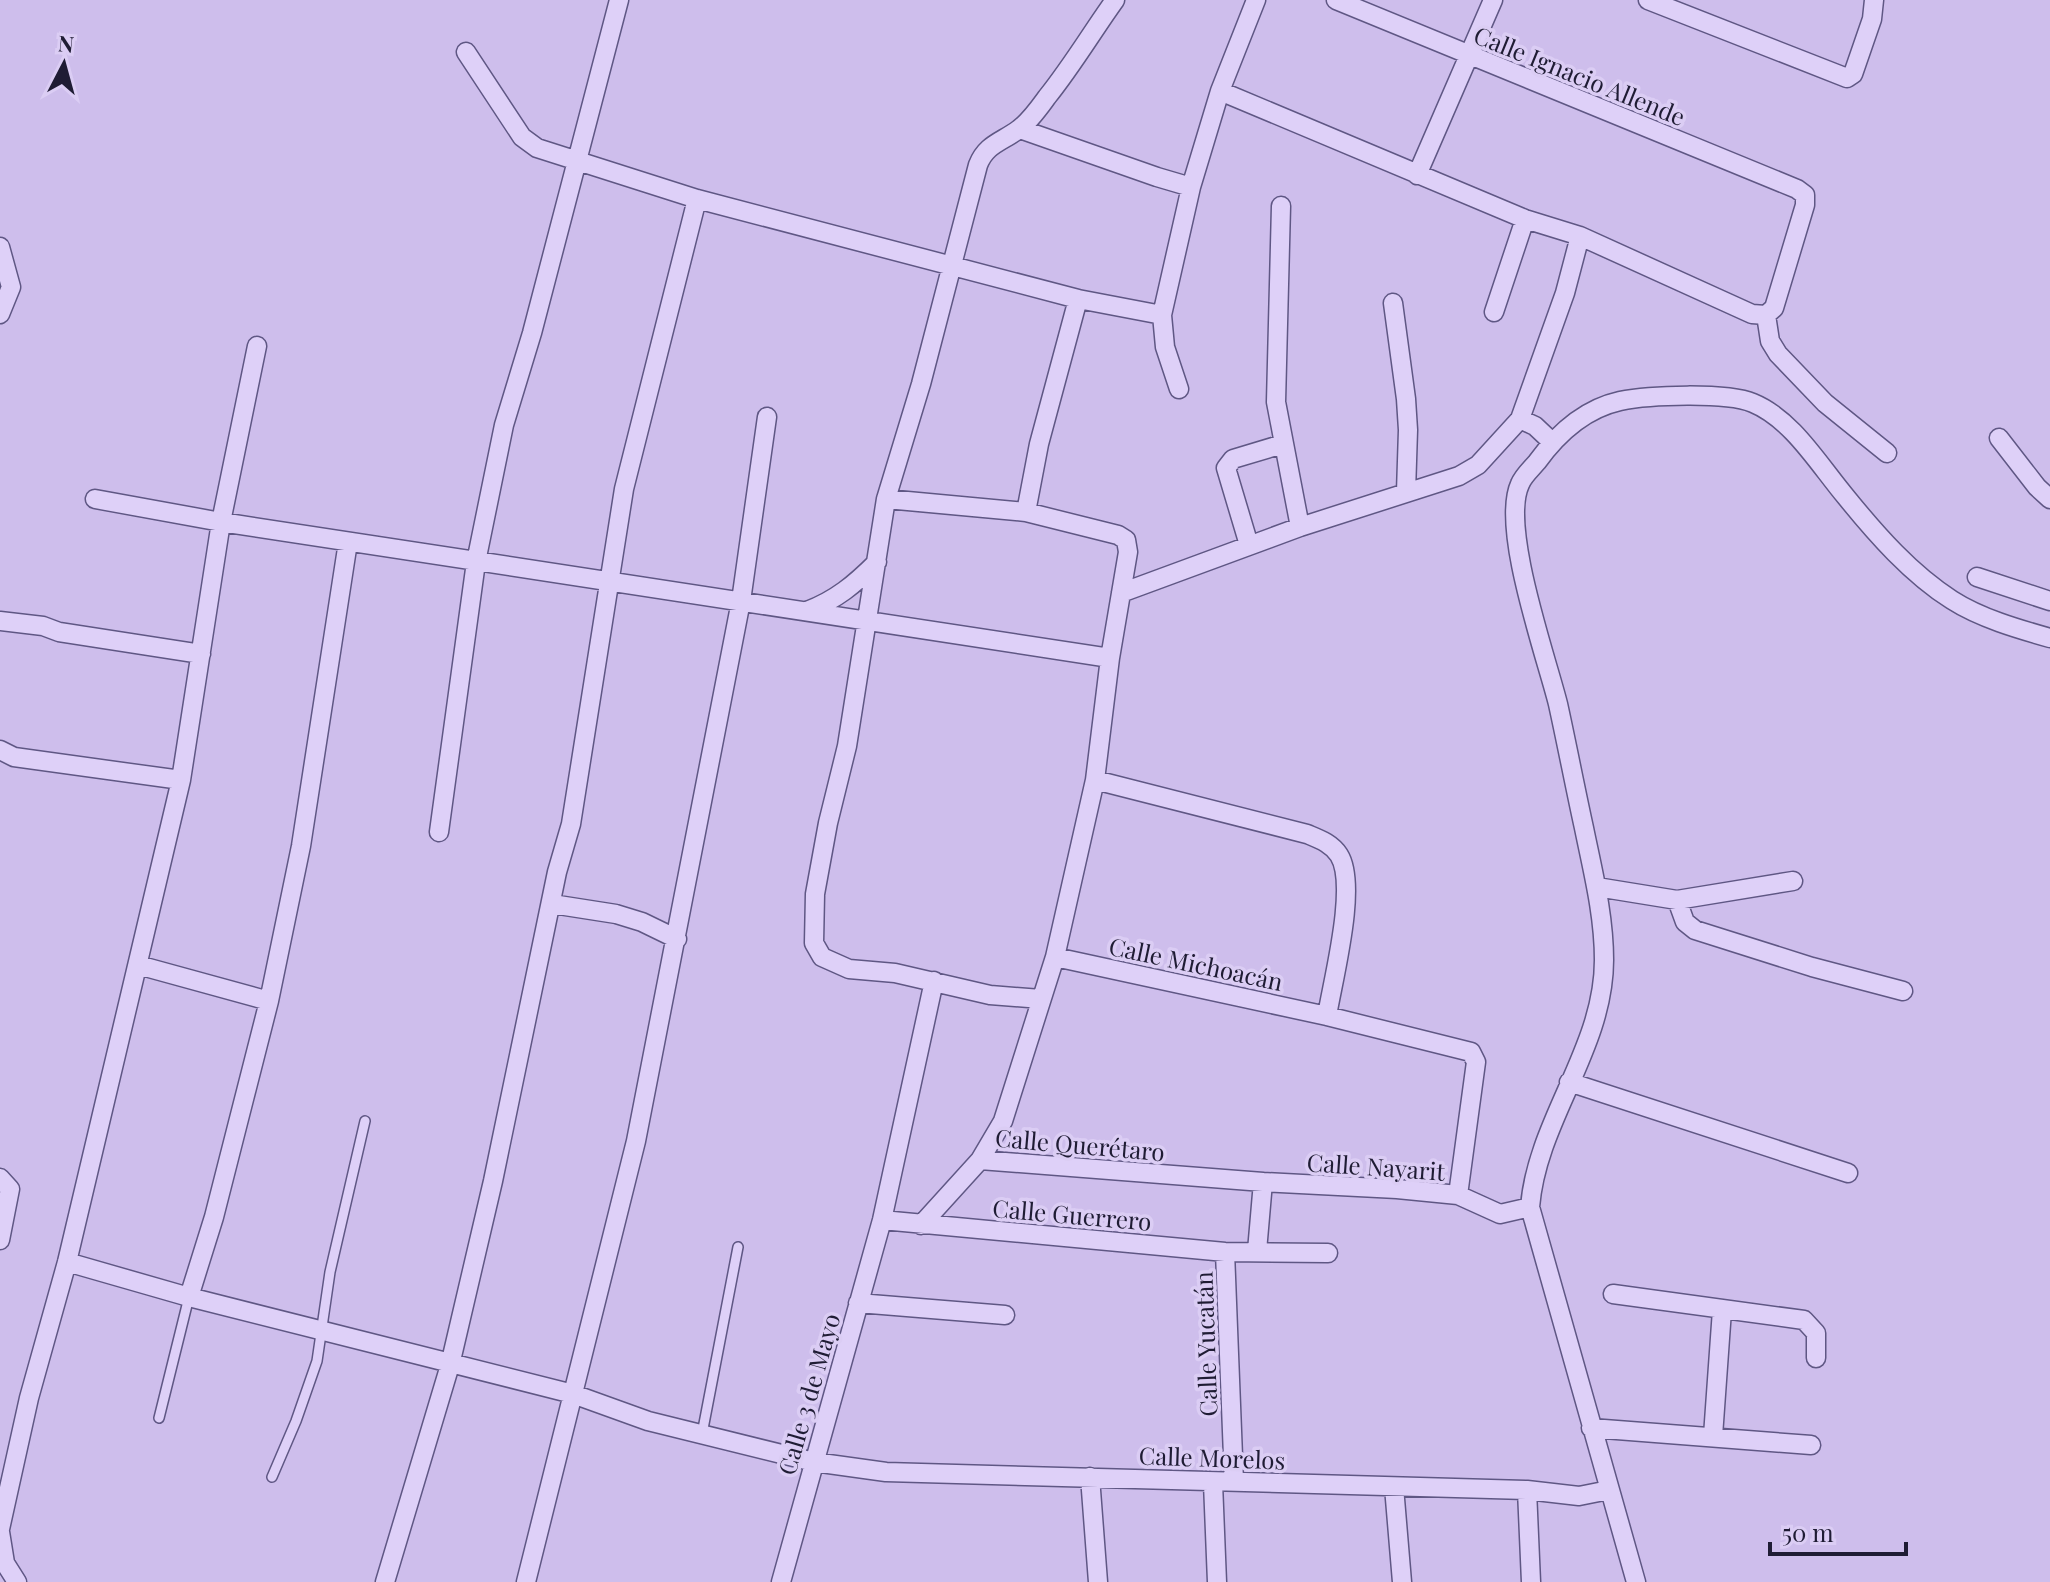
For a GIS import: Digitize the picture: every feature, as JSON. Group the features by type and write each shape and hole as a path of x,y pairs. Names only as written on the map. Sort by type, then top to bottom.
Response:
{"street":[{"path":"439,832 476,562 504,425 619,0"},
{"path":"1041,999 990,995 895,973 849,969 834,964 822,957 814,943 815,894 847,746 886,499 982,154 991,145 1020,129 1072,65 1115,0"},
{"path":"1179,389 1165,347 1162,315 1191,187 1220,91 1256,0"},
{"name":"Calle Ignacio Allende","path":"1336,0 1797,189 1805,195 1805,205 1774,308 1766,315"},
{"path":"1417,175 1493,0"},
{"path":"1648,0 1847,78 1853,74 1872,19 1874,0"},
{"path":"466,52 522,137 537,148 697,199 1078,299 1162,315"},
{"path":"1220,91 1525,219 1580,236 1725,303 1752,314 1766,315 1770,341 1778,354 1825,403 1887,453"},
{"path":"1020,129 1191,187"},
{"path":"392,1579 450,1365 562,850 571,824 624,489 697,199"},
{"path":"1281,206 1276,402 1300,527"},
{"path":"1494,312 1525,219"},
{"path":"1580,236 1565,293 1538,431 1519,485 1515,511 1518,544 1532,612 1557,702 1597,887 1603,924 1602,986 1590,1036 1533,1175 1527,1208 1591,1428 1605,1491 1636,1582"},
{"path":"0,247 11,287 0,314"},
{"path":"1026,512 1039,444 1078,299"},
{"path":"1393,303 1406,399 1406,492"},
{"path":"17,1582 5,1563 0,1530 29,1398 67,1262 181,780 221,522 257,346"},
{"path":"1121,593 1300,527 1459,476 1538,431 1605,405 1638,398 1723,397 1749,401 1771,412 1905,562 1953,600 2019,629 2050,638"},
{"path":"526,1582 636,1141 741,601 767,417"},
{"path":"1999,438 2050,499"},
{"path":"1249,545 1226,468 1233,459 1283,444"},
{"path":"95,499 348,542 1110,658"},
{"path":"886,499 1026,512 1118,535 1126,540 1128,552 1110,658 1095,780 1055,957 1003,1121 980,1160"},
{"path":"189,1297 214,1217 269,1001 301,846 348,542"},
{"path":"807,611 852,587 877,562"},
{"path":"1977,577 2050,601"},
{"path":"0,621 9,620 59,632 201,654"},
{"path":"0,750 14,757 181,780"},
{"path":"1095,780 1307,834 1335,850 1346,871 1347,893 1327,1016"},
{"path":"1597,887 1677,900 1793,881"},
{"path":"1677,900 1685,922 1695,930 1812,967 1903,991"},
{"path":"552,904 616,914 642,922 677,939"},
{"name":"Calle Michoacán","path":"1055,957 1327,1016 1473,1054 1476,1062 1458,1195"},
{"path":"138,965 269,1001"},
{"name":"Calle 3 de Mayo","path":"781,1582 882,1220 934,981"},
{"path":"1569,1082 1848,1173"},
{"name":"Calle Querétaro","path":"921,1225 980,1160 1263,1182"},
{"path":"0,1178 10,1189 0,1240"},
{"path":"1257,1251 1263,1182"},
{"name":"Calle Nayarit","path":"1263,1182 1458,1195 1500,1214 1527,1208"},
{"name":"Calle Guerrero","path":"882,1220 1225,1252 1328,1253"},
{"name":"Calle Yucatán","path":"1225,1252 1234,1482"},
{"name":"Calle Morelos","path":"67,1262 189,1297 573,1394 648,1421 814,1462 886,1472 1527,1490 1579,1496 1605,1491"},
{"path":"1613,1294 1807,1322 1816,1333 1816,1358"},
{"path":"858,1303 1005,1315"},
{"path":"1713,1436 1722,1310"},
{"path":"1591,1428 1811,1445"},
{"path":"1090,1477 1098,1582"},
{"path":"1213,1483 1217,1582"},
{"path":"1394,1487 1402,1582"},
{"path":"1527,1490 1531,1582"}],"lane":[{"path":"272,1477 317,1361 330,1272 365,1121"},
{"path":"702,1434 738,1247"},
{"path":"159,1418 189,1297"}]}
